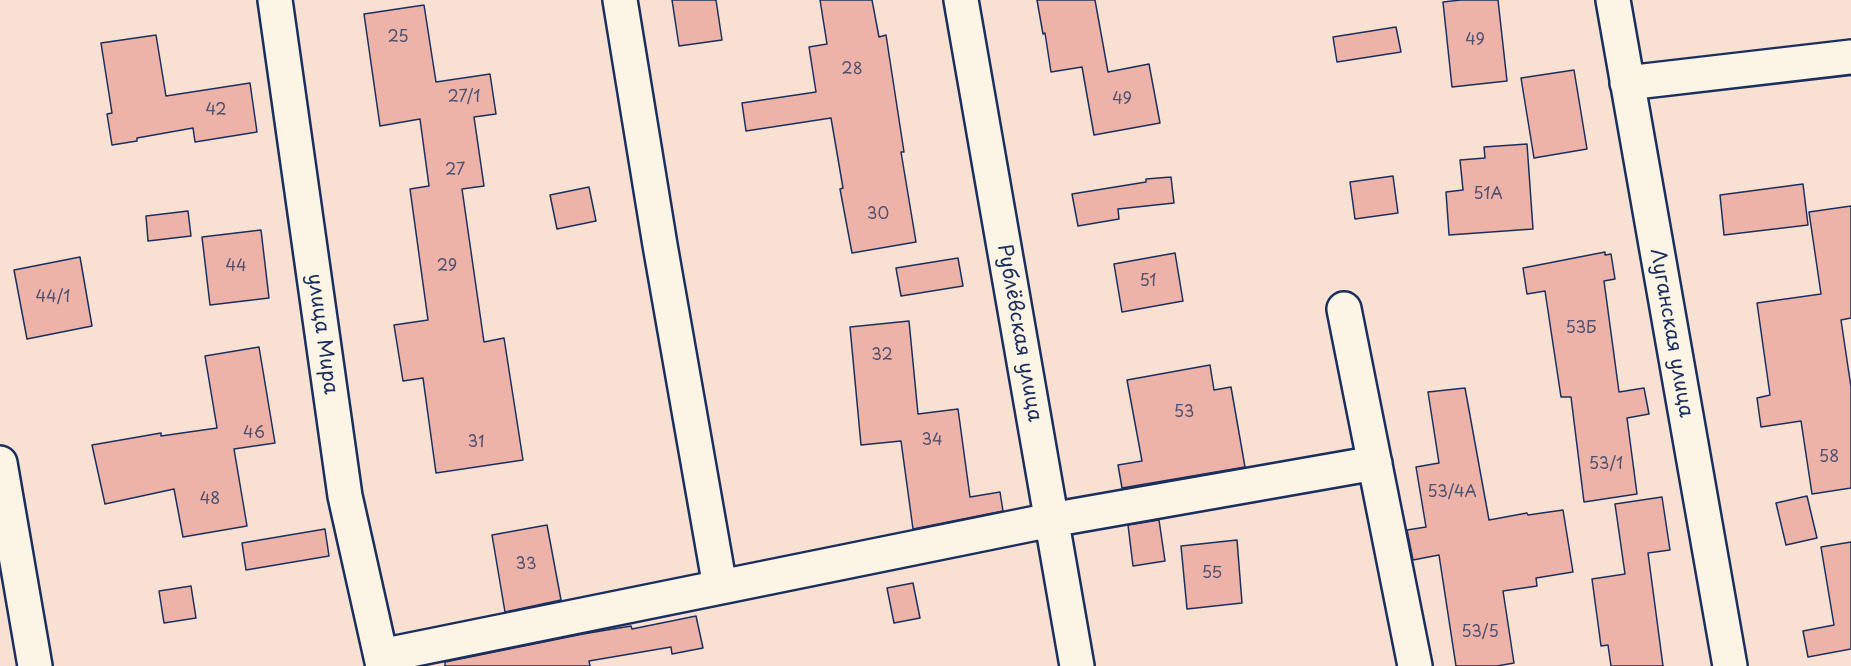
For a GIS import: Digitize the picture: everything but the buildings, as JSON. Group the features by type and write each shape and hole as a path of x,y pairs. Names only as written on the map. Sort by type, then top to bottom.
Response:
{"street":[{"name":"улица Мира","path":"275,0 345,496 382,661"},
{"path":"620,0 720,587"},
{"name":"Рублёвская улица","path":"961,0 1077,666"},
{"name":"Луганская улица","path":"1613,0 1730,666"},
{"path":"1627,83 1851,57"},
{"path":"1344,309 1415,666"},
{"path":"0,463 35,666"},
{"path":"382,661 720,587 1051,520 1375,463"}]}
